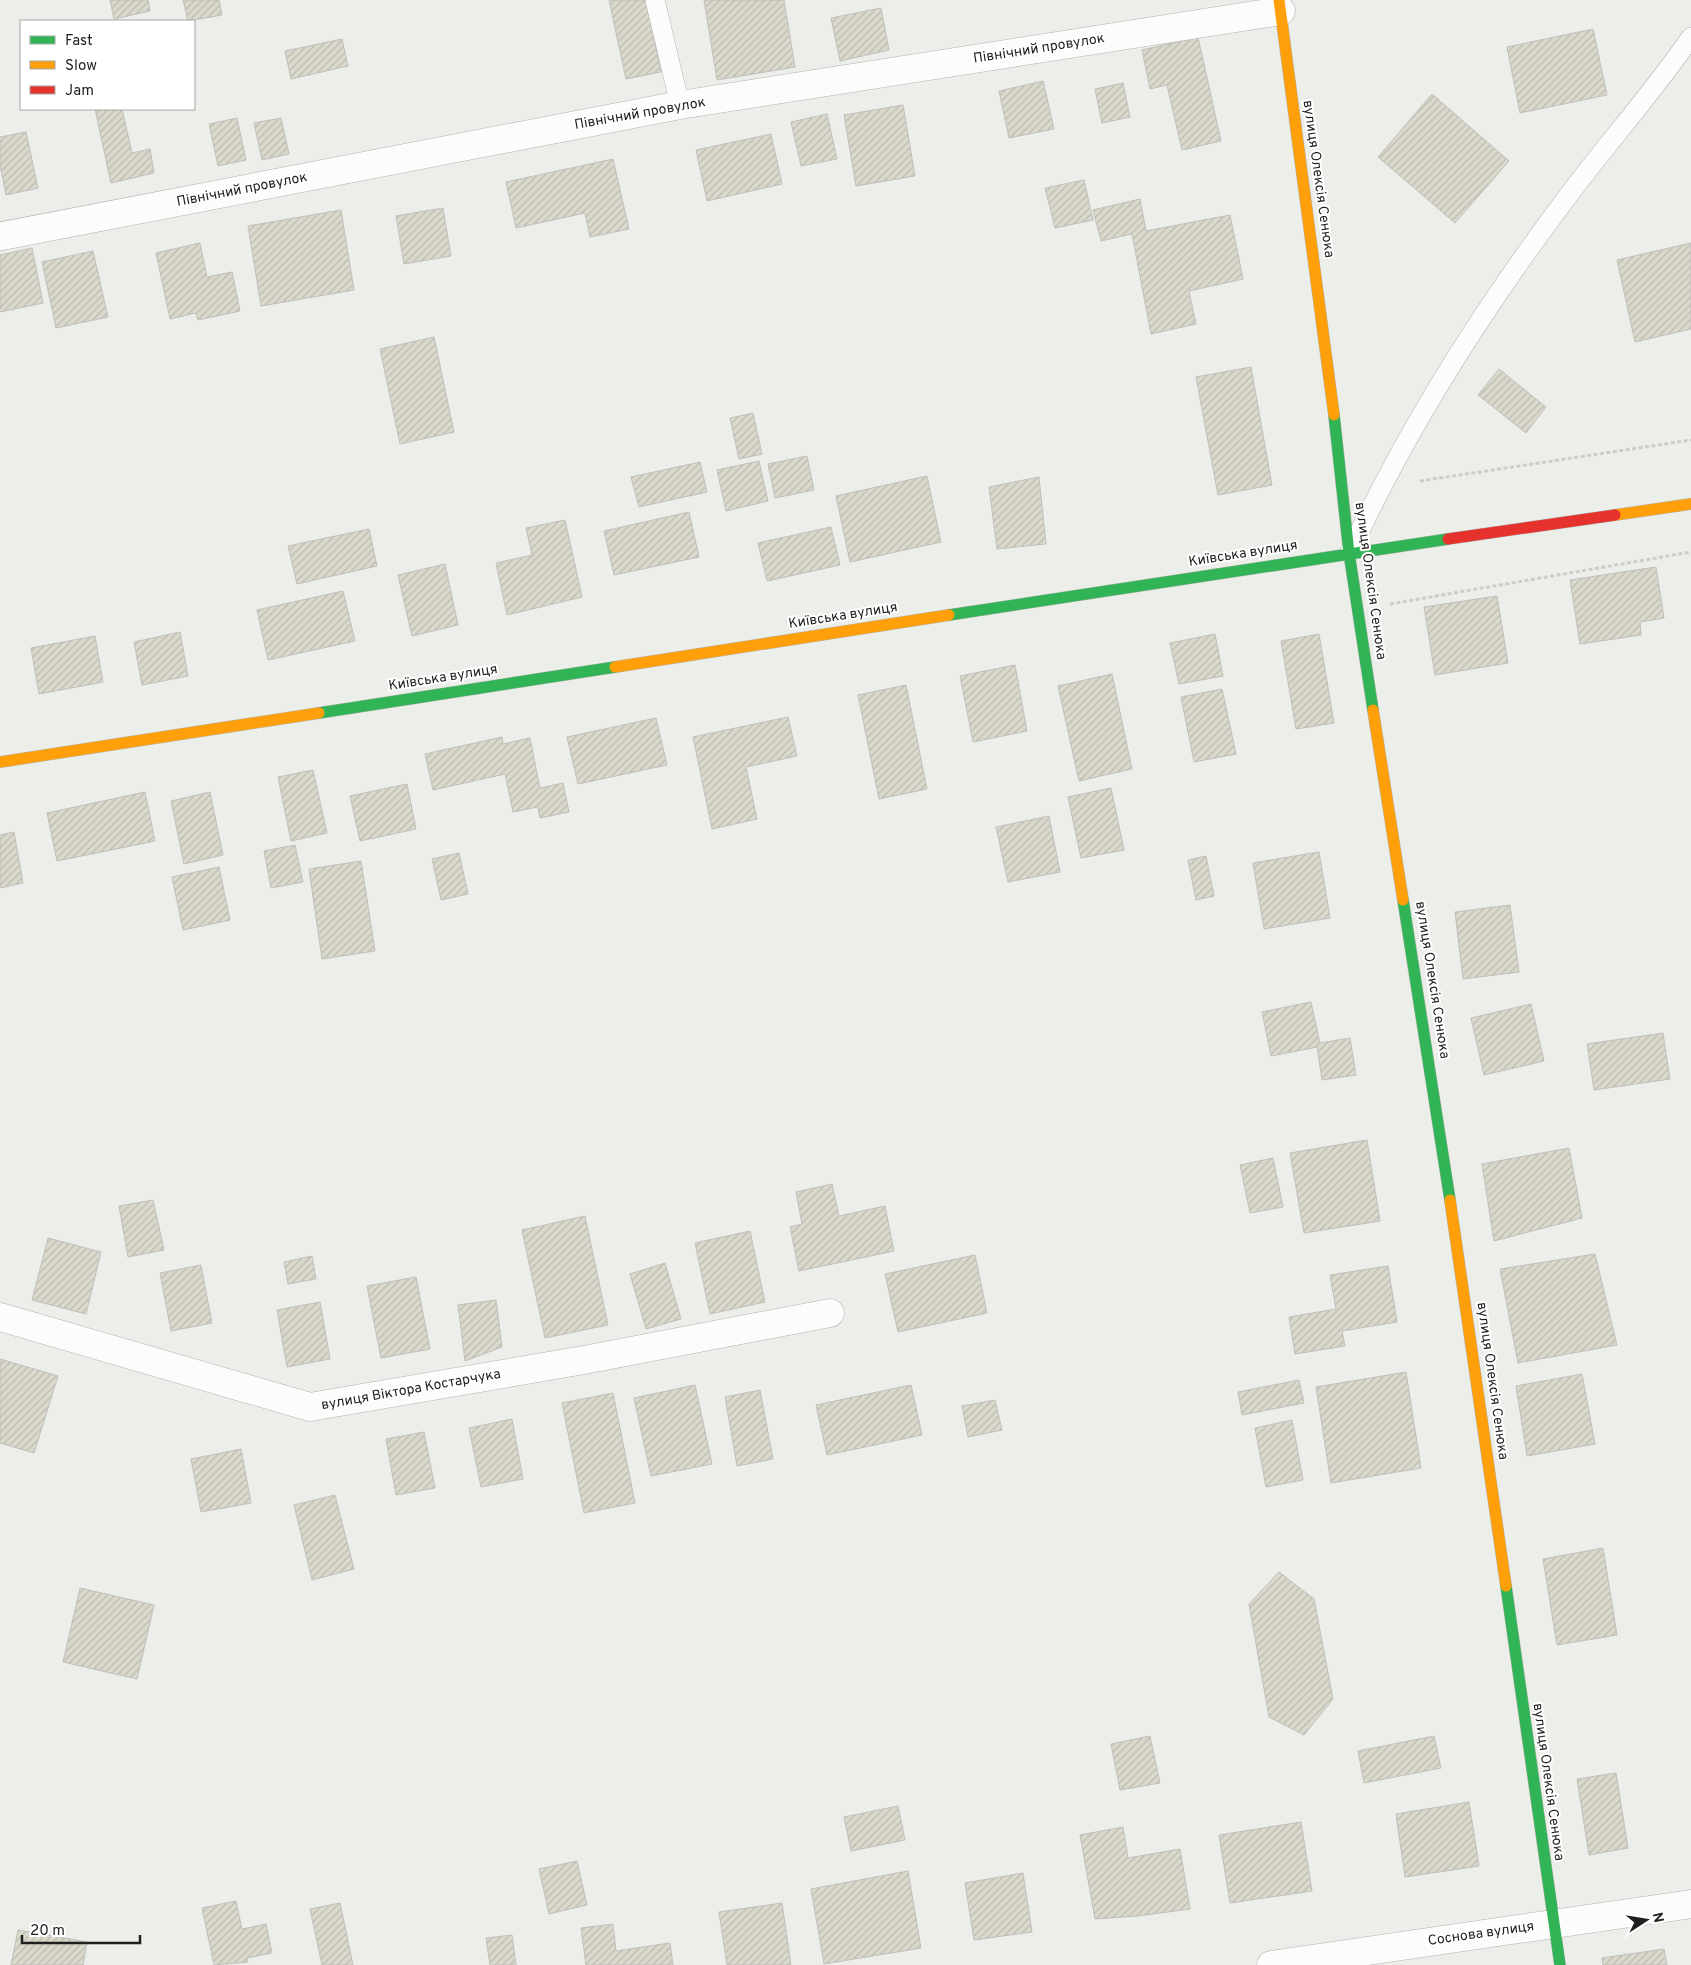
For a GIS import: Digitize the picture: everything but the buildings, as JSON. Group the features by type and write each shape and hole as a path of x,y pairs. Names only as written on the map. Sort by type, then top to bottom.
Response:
{"street":[{"name":"Північний провулок","path":"2,236 680,105 1280,5"},
{"name":"вулиця Олексія Сенюка","path":"1280,5 1337,434 1349,553 1389,796 1466,1298 1560,1965"},
{"name":"Київська вулиця","path":"0,762 1349,553 1691,504"},
{"name":"вулиця Віктора Костарчука","path":"0,1316 310,1407 584,1360 830,1313"},
{"name":"Соснова вулиця","path":"1271,1965 1691,1904"}],"lane":[{"path":"655,0 680,105"},
{"path":"1349,553 1381,486 1500,292 1570,193 1691,37"}],"path":[{"path":"1381,486 1691,440"},
{"path":"1358,610 1691,552"}],"traffic: fast":[{"path":"1334,415 1349,553 1373,710"},
{"path":"949,615 1448,539"},
{"path":"319,713 615,667"},
{"path":"1403,900 1450,1200"},
{"path":"1506,1586 1560,1965"}],"traffic: slow":[{"path":"1279,0 1334,415"},
{"path":"1615,515 1691,504"},
{"path":"615,667 949,615"},
{"path":"1373,710 1403,900"},
{"path":"0,762 319,713"},
{"path":"1450,1200 1506,1586"}],"traffic: jam":[{"path":"1448,539 1615,515"}]}
